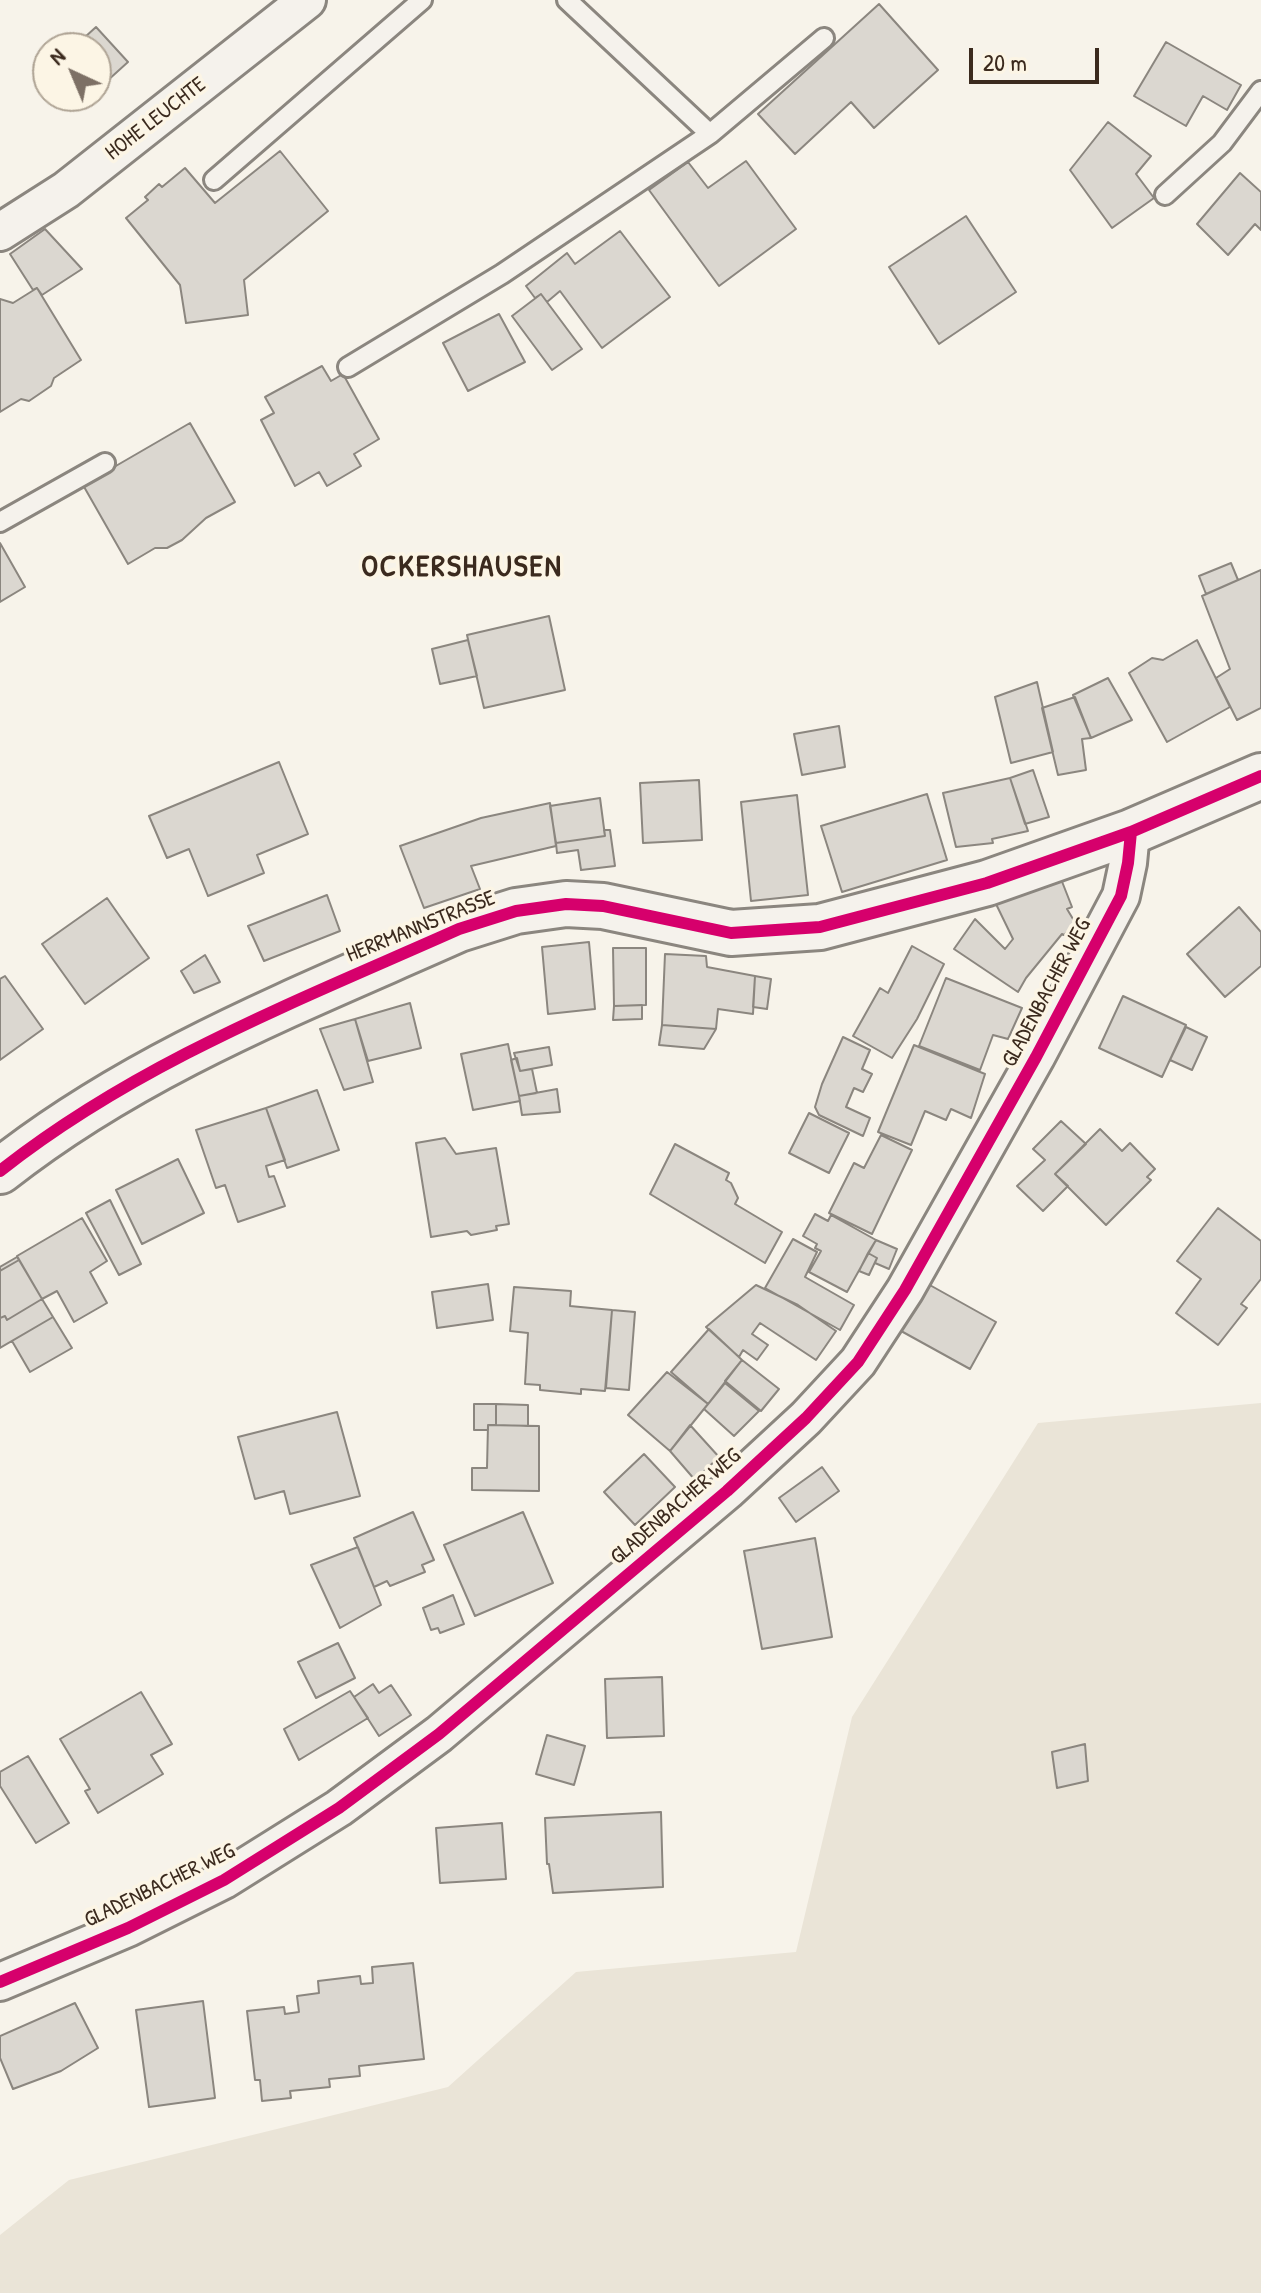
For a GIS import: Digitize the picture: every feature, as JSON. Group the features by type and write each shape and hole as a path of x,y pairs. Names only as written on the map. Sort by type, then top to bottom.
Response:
{"street":[{"name":"HOHE LEUCHTE","path":"0,232 66,190 307,0"},
{"name":"HERRMANNSTRASSE","path":"0,1171 85,1110 155,1068 432,941 496,916 542,907 591,905 731,933 820,927 987,883 1131,832 1261,776"},
{"name":"GLADENBACHER WEG","path":"0,1982 128,1928 224,1880 339,1808 439,1734 727,1491 806,1418 858,1362 905,1290 1029,1071 1121,896 1131,832"}],"lane":[{"path":"214,180 422,0"},
{"path":"567,0 710,134"},
{"path":"348,367 502,274 710,134 824,38"},
{"path":"1165,195 1222,143 1261,91"},
{"path":"0,522 105,463"}],"shaded area":[{"path":"1261,1403 1261,2293 0,2293 0,2235 69,2180 448,2087 576,1972 796,1952 852,1717 1038,1423"}],"building":[{"path":"879,4 938,70 874,128 851,102 795,154 758,114"},
{"path":"1166,42 1241,85 1227,110 1203,96 1186,126 1134,96"},
{"path":"112,44 128,62 112,76"},
{"path":"1108,122 1151,156 1136,174 1154,198 1112,228 1070,170"},
{"path":"280,151 328,211 244,280 248,315 186,323 180,285 126,218 148,200 145,197 159,184 162,187 185,168 215,203"},
{"path":"746,161 796,229 719,286 649,190 688,162 708,188"},
{"path":"1240,173 1261,192 1261,230 1255,224 1228,255 1197,224"},
{"path":"966,216 1016,292 939,344 889,267"},
{"path":"45,229 82,269 42,295 37,288 33,290 10,254"},
{"path":"620,231 670,297 602,348 560,291 547,302 541,294 535,298 526,286 567,253 575,264"},
{"path":"37,288 81,360 54,378 51,386 29,401 21,399 0,412 0,299 13,303"},
{"path":"541,294 582,349 552,370 512,316"},
{"path":"499,314 525,362 468,391 443,343"},
{"path":"322,366 331,381 343,374 379,439 354,454 361,466 327,486 319,472 295,486 261,420 274,413 265,397"},
{"path":"190,423 235,502 206,518 182,540 167,548 155,548 128,564 83,485"},
{"path":"0,543 25,587 0,602"},
{"path":"1231,563 1238,580 1206,594 1199,576"},
{"path":"1261,570 1261,708 1237,720 1216,678 1230,669 1202,596"},
{"path":"549,616 565,690 484,708 467,635"},
{"path":"468,640 477,676 440,684 432,649"},
{"path":"1197,640 1230,707 1167,742 1129,673 1152,658 1163,660"},
{"path":"1108,678 1132,720 1091,738 1073,695"},
{"path":"1037,682 1053,752 1011,763 995,697"},
{"path":"1075,697 1091,738 1082,739 1086,770 1058,775 1042,708"},
{"path":"839,726 845,767 802,775 794,734"},
{"path":"279,762 308,834 257,855 264,873 208,896 189,849 167,858 149,816"},
{"path":"1033,770 1049,817 1025,824 1010,778"},
{"path":"1010,778 1028,831 992,839 993,843 956,847 943,793"},
{"path":"699,780 702,840 643,843 640,783"},
{"path":"927,794 947,860 842,892 821,826"},
{"path":"797,795 808,895 751,901 741,802"},
{"path":"600,798 605,836 556,843 550,806"},
{"path":"550,803 556,846 471,866 480,889 424,908 400,846 481,818"},
{"path":"604,830 610,830 615,866 581,870 578,850 557,853 556,843 605,836"},
{"path":"1061,879 1072,907 1067,909 1076,924 1062,934 1018,992 954,949 975,919 1005,949 1013,939 996,904"},
{"path":"327,895 340,931 264,961 248,926"},
{"path":"107,898 149,958 85,1004 42,944"},
{"path":"1239,907 1261,932 1261,966 1225,997 1187,954"},
{"path":"589,942 595,1009 548,1014 542,947"},
{"path":"912,946 944,964 917,1019 892,1058 853,1036 880,988 888,993"},
{"path":"613,948 646,948 646,1005 614,1006"},
{"path":"665,954 706,956 707,967 755,976 753,1014 718,1009 716,1029 662,1025"},
{"path":"205,955 220,982 194,993 181,971"},
{"path":"5,976 43,1029 0,1060 0,979"},
{"path":"755,976 771,979 767,1009 753,1007"},
{"path":"946,978 1022,1008 1008,1039 993,1035 980,1070 919,1046"},
{"path":"1123,996 1186,1025 1162,1077 1099,1048"},
{"path":"410,1003 421,1048 368,1061 355,1019"},
{"path":"642,1005 642,1019 613,1020 614,1006"},
{"path":"355,1019 373,1082 344,1090 320,1029"},
{"path":"662,1025 716,1029 704,1049 659,1045"},
{"path":"1186,1027 1207,1037 1192,1070 1170,1060"},
{"path":"843,1037 870,1050 862,1069 872,1074 863,1092 854,1088 846,1107 870,1118 863,1136 819,1115 815,1107"},
{"path":"508,1044 520,1101 473,1110 461,1054"},
{"path":"914,1045 985,1074 971,1118 951,1109 946,1120 925,1111 911,1145 878,1132"},
{"path":"549,1047 552,1065 520,1071 514,1053"},
{"path":"517,1058 520,1071 532,1069 537,1093 519,1096 511,1060"},
{"path":"557,1089 560,1112 522,1115 519,1096"},
{"path":"317,1090 339,1150 287,1168 266,1108"},
{"path":"266,1108 285,1160 266,1166 269,1177 274,1176 285,1206 238,1222 225,1185 216,1188 196,1130"},
{"path":"809,1113 849,1133 829,1173 789,1153"},
{"path":"1061,1121 1086,1144 1055,1174 1068,1186 1043,1211 1017,1186 1045,1160 1033,1149"},
{"path":"1100,1129 1122,1151 1130,1143 1155,1169 1147,1177 1151,1180 1106,1225 1055,1174"},
{"path":"881,1135 912,1150 872,1234 829,1213 854,1163 864,1168"},
{"path":"445,1138 456,1154 496,1148 509,1224 496,1226 497,1230 471,1235 467,1231 431,1237 416,1143"},
{"path":"675,1144 729,1173 726,1180 731,1183 738,1198 735,1204 782,1232 765,1263 650,1194"},
{"path":"178,1159 204,1213 142,1244 116,1190"},
{"path":"110,1200 141,1264 119,1275 86,1213"},
{"path":"1218,1208 1261,1241 1261,1279 1241,1304 1247,1308 1218,1345 1176,1313 1201,1279 1177,1261"},
{"path":"815,1214 828,1221 831,1215 876,1240 847,1292 809,1272 821,1251 815,1248 817,1244 803,1236"},
{"path":"82,1218 107,1261 90,1272 107,1303 74,1322 57,1291 42,1299 17,1256"},
{"path":"793,1239 817,1252 805,1277 854,1305 840,1330 765,1288"},
{"path":"876,1240 897,1249 889,1269 875,1263 877,1258 868,1253"},
{"path":"868,1253 877,1258 869,1275 859,1271"},
{"path":"17,1257 19,1260 0,1271 0,1267"},
{"path":"19,1260 42,1299 7,1320 5,1316 0,1318 0,1271"},
{"path":"919,1279 996,1322 970,1369 892,1326"},
{"path":"488,1284 493,1320 437,1328 432,1292"},
{"path":"756,1285 798,1305 836,1331 816,1360 760,1323 752,1334 768,1345 757,1360 743,1350 739,1357 706,1327"},
{"path":"514,1287 571,1291 570,1306 612,1310 605,1391 581,1389 581,1394 540,1390 540,1385 525,1384 528,1333 510,1331"},
{"path":"42,1299 53,1317 0,1348 0,1318 5,1316 7,1320"},
{"path":"612,1310 635,1312 629,1390 606,1388"},
{"path":"53,1317 72,1348 30,1372 12,1341"},
{"path":"709,1329 742,1360 708,1404 671,1372"},
{"path":"742,1360 779,1389 761,1411 725,1381"},
{"path":"667,1372 708,1404 670,1451 628,1415"},
{"path":"725,1383 759,1411 734,1436 704,1409"},
{"path":"474,1404 496,1404 496,1425 488,1425 488,1430 474,1430"},
{"path":"496,1404 528,1405 528,1426 496,1425"},
{"path":"337,1412 360,1496 290,1514 284,1491 255,1499 238,1437"},
{"path":"488,1425 539,1426 539,1491 472,1490 472,1468 487,1468"},
{"path":"690,1425 719,1457 695,1480 670,1451"},
{"path":"644,1454 675,1487 635,1525 604,1492"},
{"path":"822,1467 839,1491 796,1522 779,1498"},
{"path":"413,1512 434,1560 422,1565 425,1572 390,1586 387,1581 374,1587 354,1538"},
{"path":"523,1512 553,1583 475,1616 444,1545"},
{"path":"815,1538 832,1637 762,1649 744,1551"},
{"path":"358,1547 381,1605 340,1628 311,1565"},
{"path":"453,1595 464,1624 440,1633 438,1628 431,1630 423,1608"},
{"path":"338,1643 355,1678 316,1698 298,1662"},
{"path":"662,1677 664,1736 607,1738 605,1679"},
{"path":"373,1684 379,1693 391,1685 411,1715 379,1736 354,1697"},
{"path":"350,1691 368,1718 299,1760 284,1729"},
{"path":"141,1692 172,1744 151,1755 163,1774 98,1813 85,1791 90,1789 60,1739"},
{"path":"547,1735 585,1746 574,1785 536,1774"},
{"path":"1085,1744 1088,1781 1057,1788 1052,1752"},
{"path":"28,1756 69,1823 36,1843 0,1786 0,1772"},
{"path":"661,1812 663,1887 553,1893 547,1864 545,1818"},
{"path":"502,1823 506,1879 440,1883 436,1828"},
{"path":"413,1963 424,2059 359,2066 360,2076 329,2079 330,2087 290,2091 291,2098 262,2101 260,2080 255,2080 247,2011 284,2007 285,2014 299,2012 297,1996 319,1993 318,1981 360,1976 361,1984 373,1983 372,1967"},
{"path":"203,2001 215,2098 149,2107 136,2010"},
{"path":"75,2003 98,2048 61,2071 13,2089 0,2058 0,2036"}],"cycle path":[{"path":"0,1171 53,1132 164,1065 280,1008 459,929 516,911 566,904 603,906 731,933 820,927 987,883 1131,832 1261,776"},
{"path":"0,1982 128,1928 224,1880 339,1808 439,1734 727,1491 806,1418 858,1362 905,1290 1036,1057 1121,896 1131,832"}],"district":[{"name":"OCKERSHAUSEN","path":"462,568"}]}
